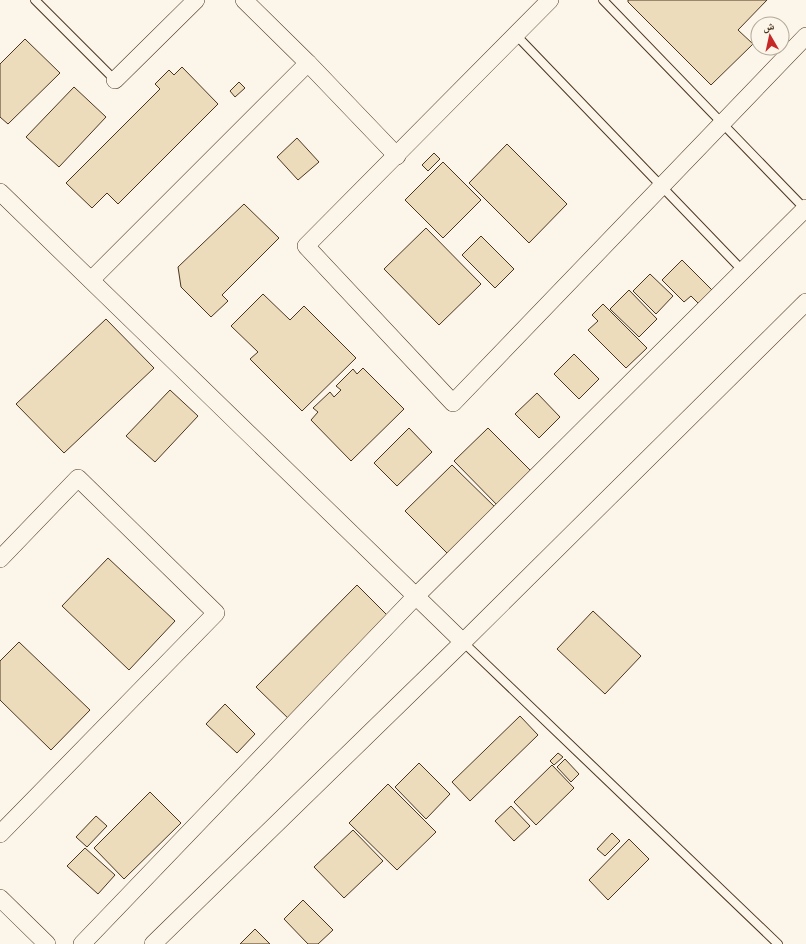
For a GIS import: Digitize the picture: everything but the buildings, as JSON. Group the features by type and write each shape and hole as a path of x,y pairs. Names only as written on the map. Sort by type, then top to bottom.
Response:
{"street":[{"path":"115,80 196,0"},
{"path":"244,0 308,63 397,156"},
{"path":"550,0 397,156 306,246 453,403 806,36"},
{"path":"91,280 308,63"},
{"path":"0,192 463,642"},
{"path":"82,944 416,596 806,208"},
{"path":"153,944 463,642 806,302"},
{"path":"0,559 78,478 216,613 0,834"},
{"path":"0,898 47,944"}],"lane":[{"path":"35,0 115,80"},
{"path":"603,0 806,208"},
{"path":"516,36 743,271"},
{"path":"463,642 778,944"}]}
